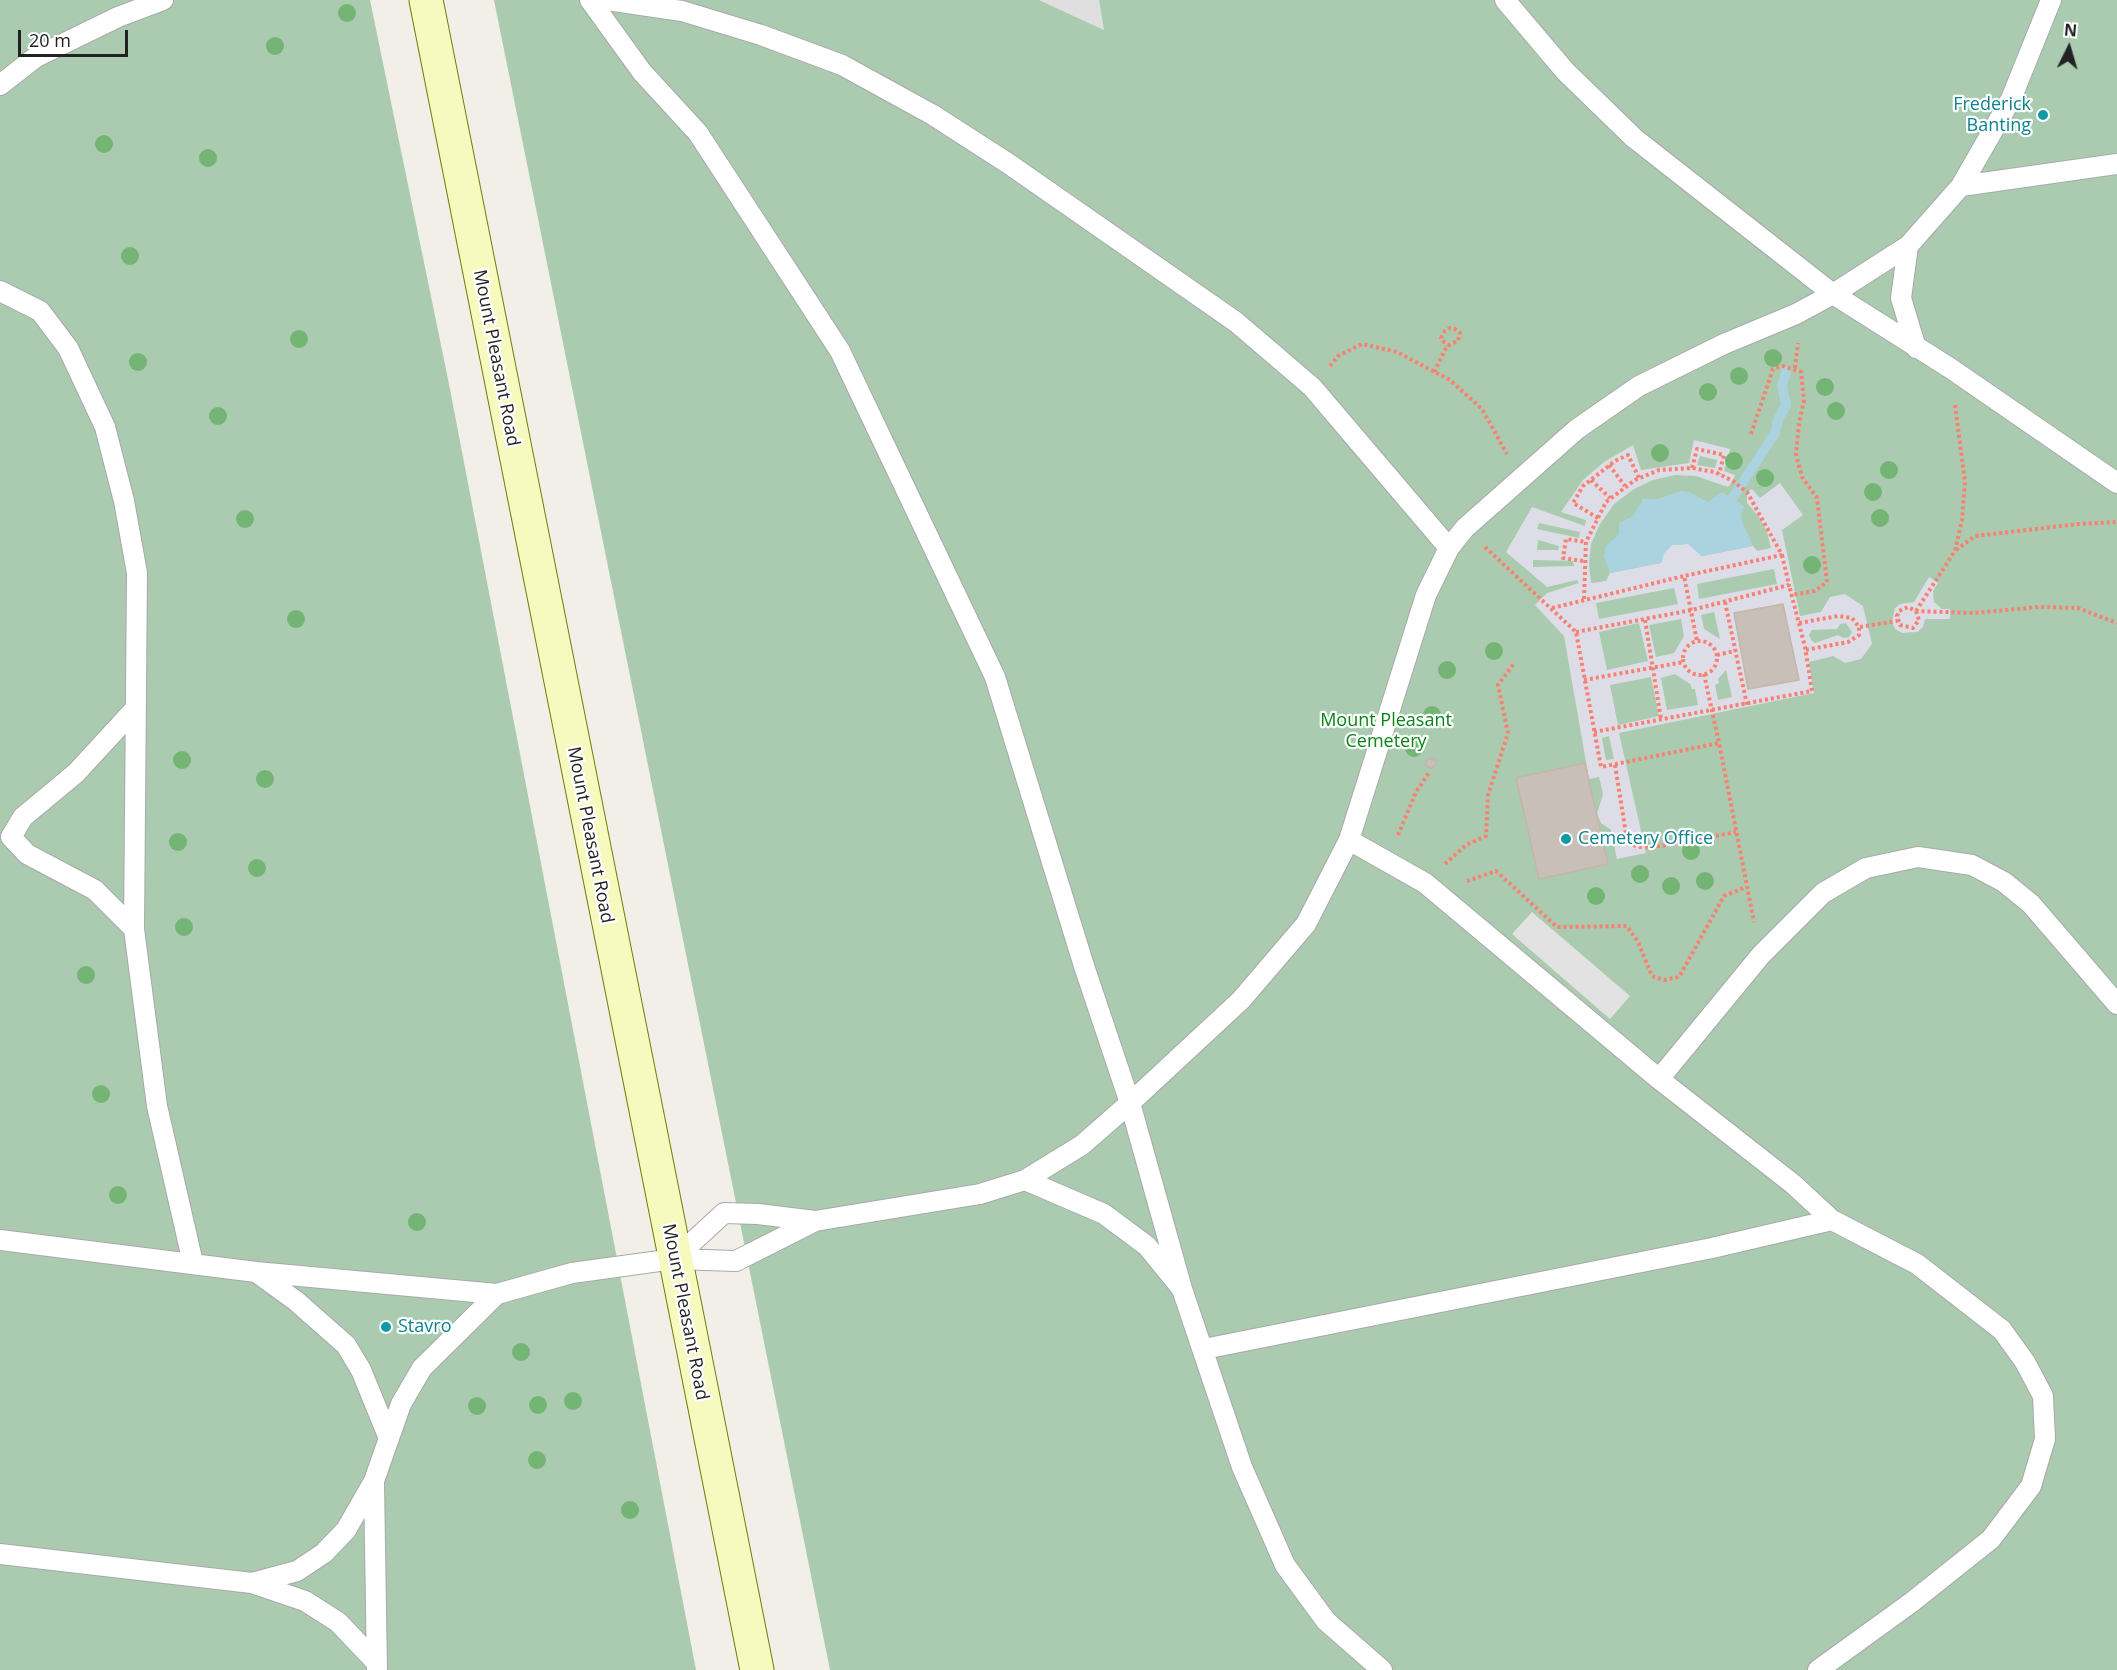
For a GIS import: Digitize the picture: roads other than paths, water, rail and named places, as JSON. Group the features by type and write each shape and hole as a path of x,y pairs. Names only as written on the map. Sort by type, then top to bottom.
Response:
{"main road":[{"name":"Mount Pleasant Road","path":"428,10 757,1670"}],"lane":[{"path":"0,85 36,57 118,17 163,0"},
{"path":"590,0 642,72 698,133 840,351 856,383 995,677 1084,966 1130,1103 1182,1289 1242,1467 1285,1565 1326,1622 1382,1670"},
{"path":"606,0 682,10 761,35 852,71 933,115 1019,171 1236,322 1312,387 1449,548"},
{"path":"1505,0 1565,71 1634,138 1833,294 1950,368 2117,483"},
{"path":"674,1259 724,1214 758,1214 815,1221 980,1194 1025,1180 1082,1145 1130,1103 1241,1000 1306,924 1349,840 1426,595 1449,548 1465,528 1576,429 1640,386 1833,294 1908,246 1961,186 2011,99 2047,3"},
{"path":"1961,186 2117,164"},
{"path":"1908,246 1901,298 1916,348"},
{"path":"0,291 40,311 68,348 105,427 124,501 137,573 139,642 134,710 134,929 157,1106 194,1263"},
{"path":"134,710 76,772 23,817 11,837 27,854 95,890 134,929"},
{"path":"1349,840 1425,883 1659,1079 1793,1184 1832,1220 1917,1264 2002,1330 2025,1362 2043,1396 2045,1439 2031,1486 1991,1539 1912,1602 1818,1670"},
{"path":"1659,1079 1761,955 1823,893 1866,868 1918,857 1972,865 2004,882 2031,904 2117,1004"},
{"path":"1025,1180 1104,1214 1147,1246 1182,1289"},
{"path":"1204,1349 1701,1251 1832,1220"},
{"path":"0,1240 256,1272 497,1294 572,1273 674,1259 736,1261 815,1221"},
{"path":"256,1272 303,1308 346,1346 361,1370 388,1436"},
{"path":"252,1583 297,1571 324,1553 346,1530 374,1480 401,1404 422,1368 497,1294"},
{"path":"374,1480 376,1666"},
{"path":"0,1554 252,1583 305,1601 338,1622 376,1666"}],"water":[{"path":"1680,491 1689,492 1708,502 1722,492 1744,506 1741,515 1743,524 1753,546 1702,556 1688,544 1672,545 1664,553 1661,563 1610,573 1604,556 1606,546 1619,534 1619,523 1633,516 1643,499 1658,499"}],"waterway":[{"path":"1732,499 1775,433 1778,420 1786,405 1782,386 1786,372"}],"place":[{"name":"Frederick Banting","path":"2043,115"},
{"name":"Cemetery Office","path":"1566,839"},
{"name":"Stavro","path":"386,1327"}],"park label":[{"name":"Mount Pleasant Cemetery","path":"1386,731"}]}
